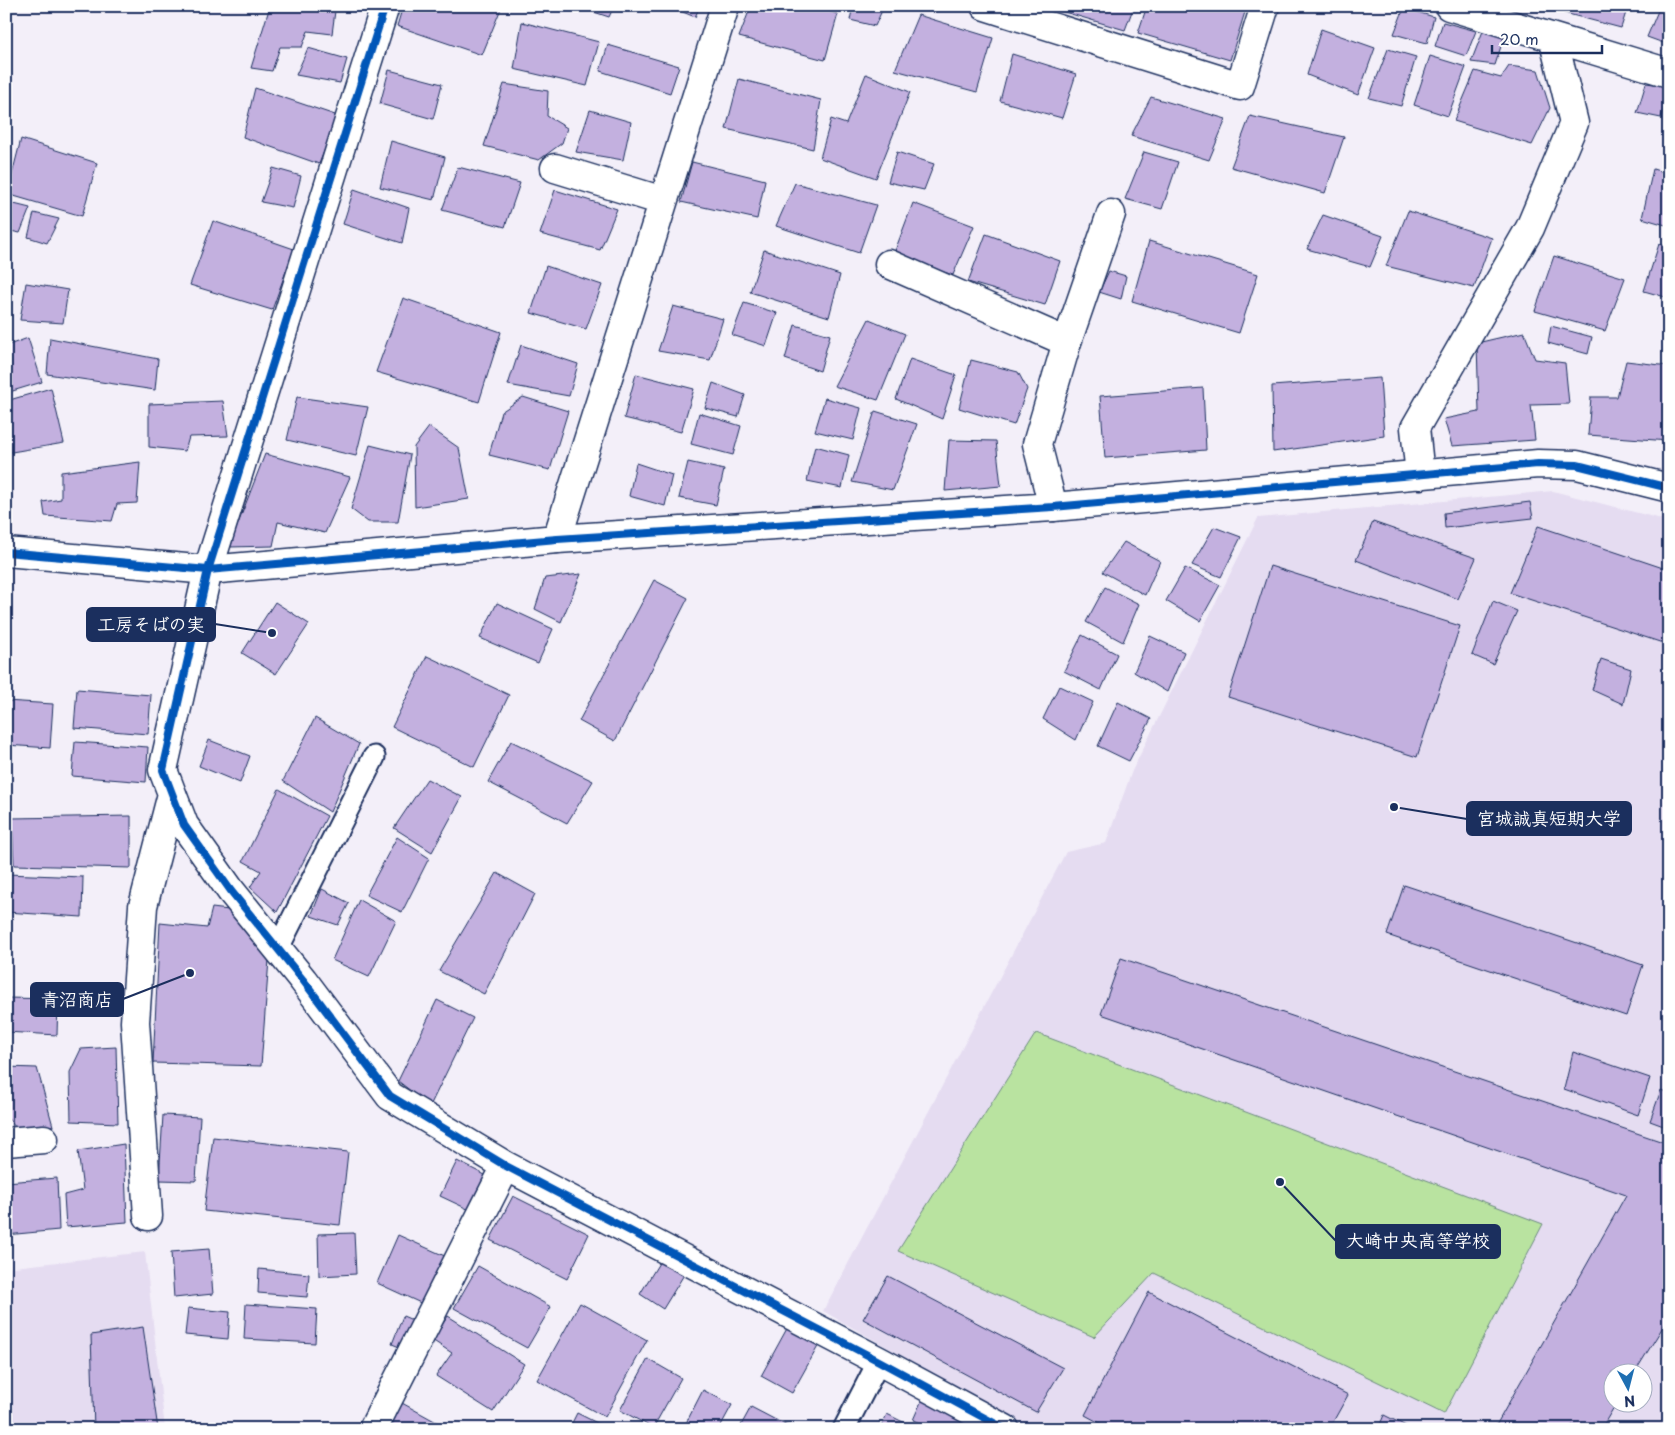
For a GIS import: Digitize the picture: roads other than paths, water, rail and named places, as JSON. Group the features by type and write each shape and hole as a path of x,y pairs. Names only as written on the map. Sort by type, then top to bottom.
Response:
{"street":[{"path":"385,6 208,570 163,770 184,824 231,891 278,948 390,1096 506,1166 1005,1429"},
{"path":"557,539 725,6"},
{"path":"985,6 1240,86 1265,6"},
{"path":"1449,6 1669,73"},
{"path":"1420,475 1415,428 1530,228 1574,123 1553,38"},
{"path":"555,168 663,201"},
{"path":"1053,507 1037,444 1067,342 1111,214"},
{"path":"889,264 1067,342"},
{"path":"6,552 208,570 557,539 1053,507 1538,464 1577,465 1669,488"},
{"path":"148,1216 135,1022 143,906 172,794"},
{"path":"6,1142 44,1140"},
{"path":"373,1429 506,1166"}],"lane":[{"path":"278,948 374,757"},
{"path":"844,1429 879,1361"}],"place":[{"name":"工房そばの実","path":"272,633"},
{"name":"宮城誠真短期大学","path":"1394,807"},
{"name":"青沼商店","path":"190,973"},
{"name":"大崎中央高等学校","path":"1280,1182"}]}
